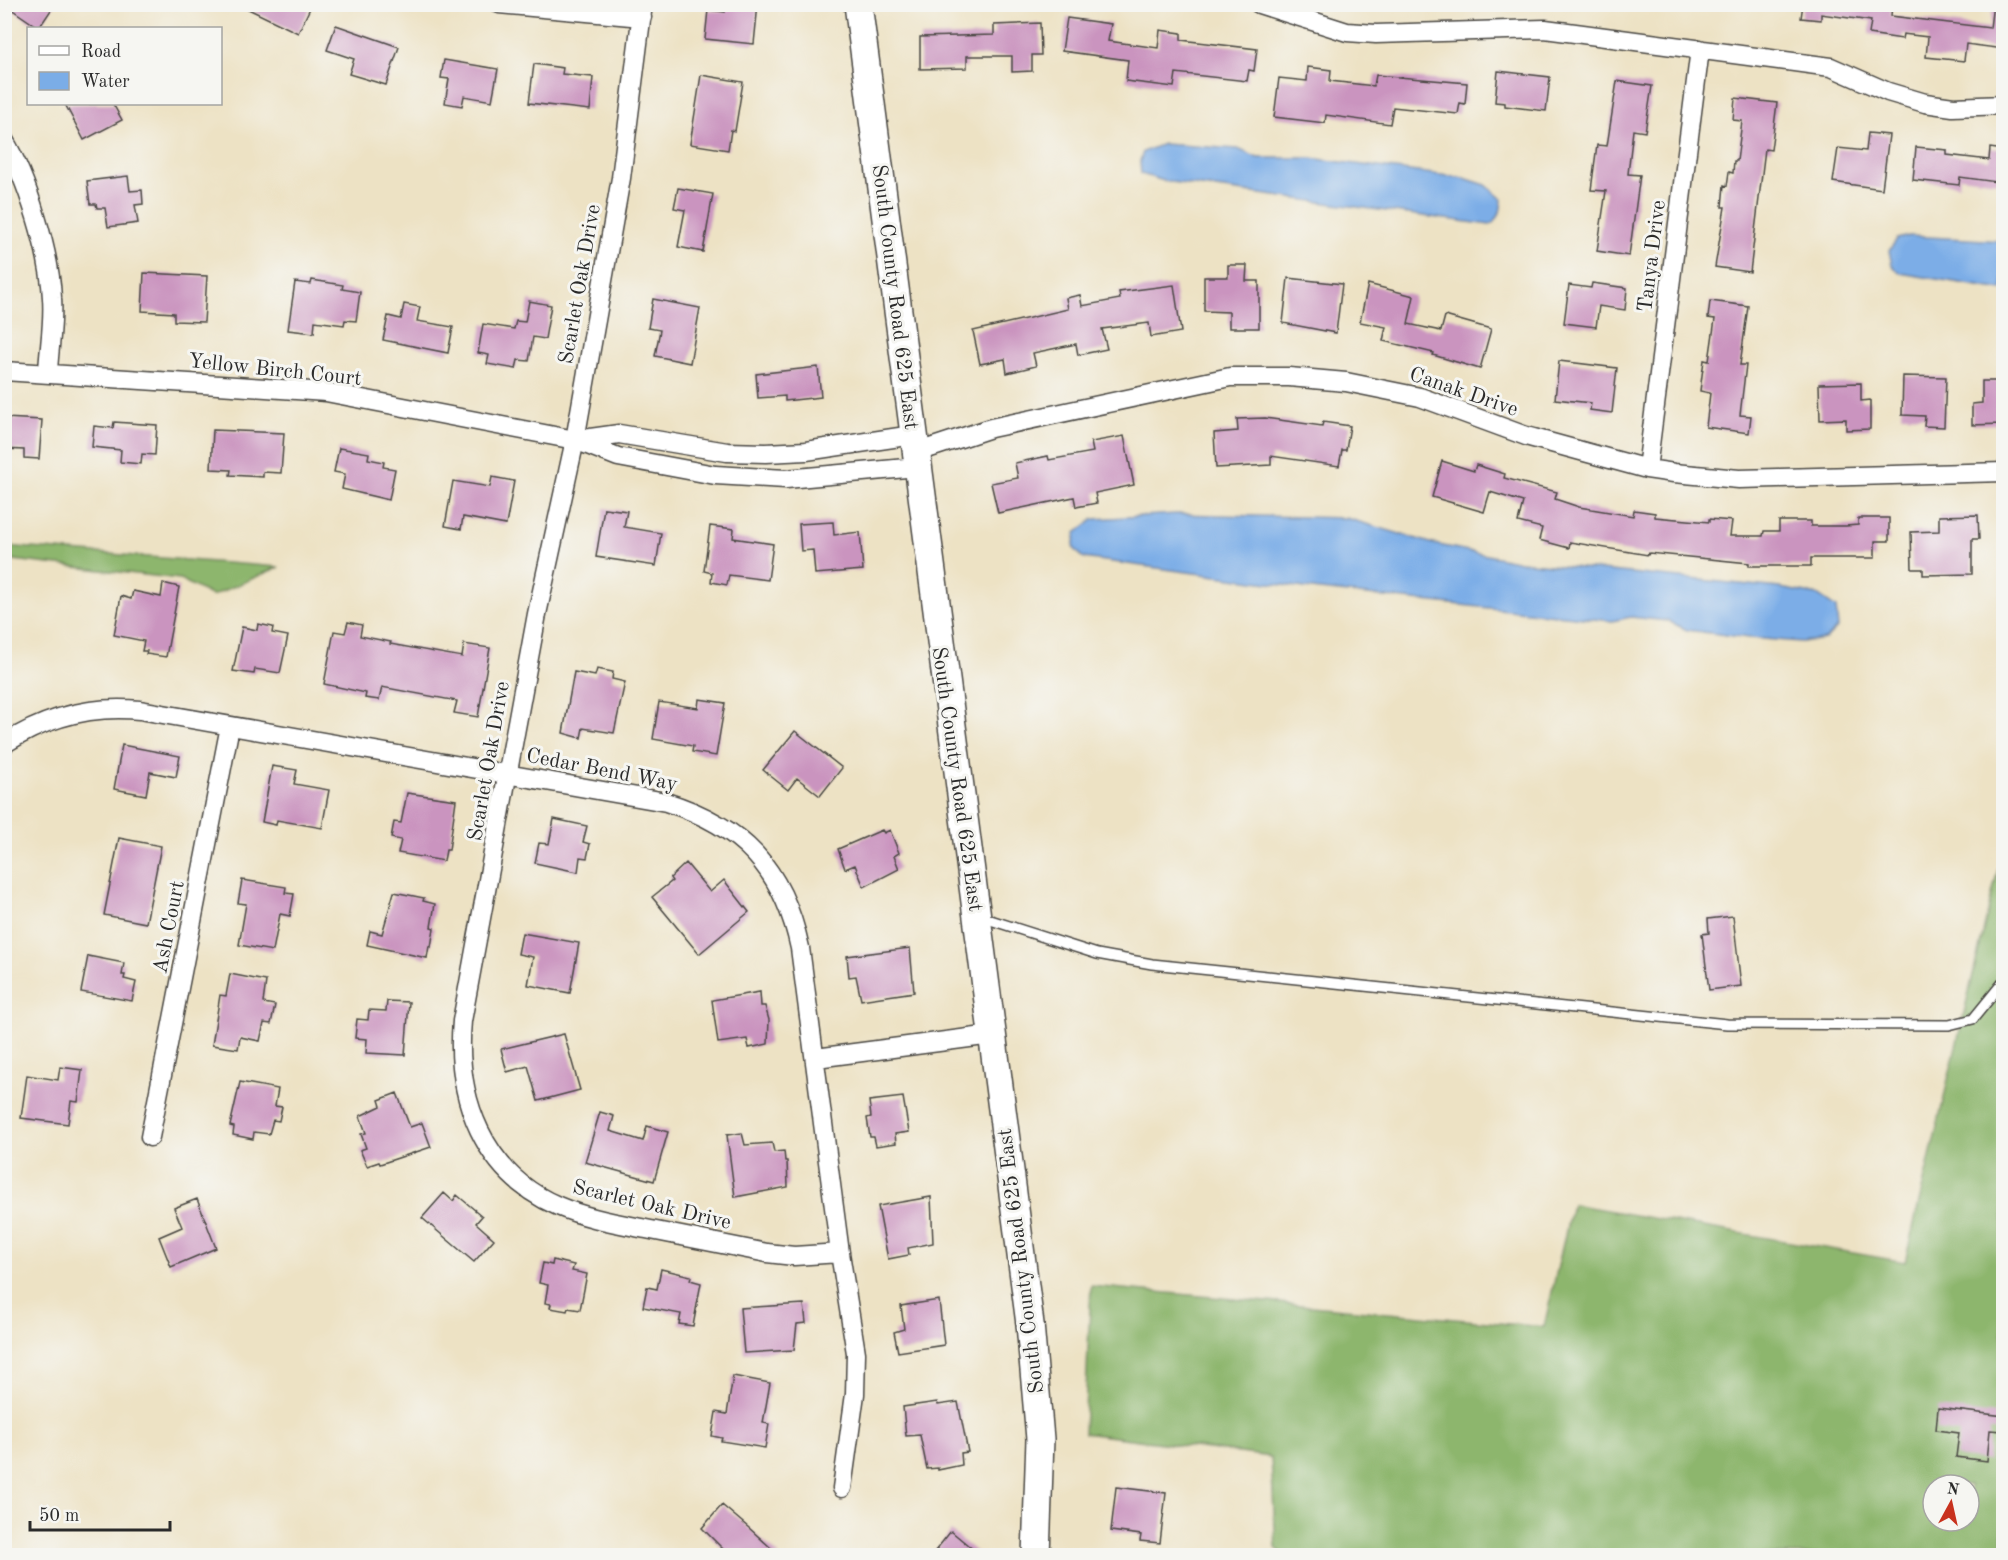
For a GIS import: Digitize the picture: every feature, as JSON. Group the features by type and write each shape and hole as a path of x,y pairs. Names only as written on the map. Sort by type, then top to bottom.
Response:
{"street":[{"path":"499,4 642,11"},
{"name":"South County Road 625 East","path":"858,4 1030,1324 1040,1439 1036,1556"},
{"path":"1259,4 1347,32 1376,34 1526,28 1700,49 1831,68 1888,92 1925,103 1953,107 2004,105"},
{"name":"Scarlet Oak Drive","path":"642,11 621,178 574,440 537,614 462,1021 459,1051 465,1095 475,1123 489,1148 508,1171 530,1190 556,1206 584,1216 767,1253 794,1256 840,1253"},
{"name":"Tanya Drive","path":"1647,469 1700,49"},
{"path":"4,140 19,164 42,245 52,298 48,372"},
{"name":"Yellow Birch Court","path":"4,371 48,372 326,392 574,440 618,457 715,475 786,479 915,452"},
{"name":"Canak Drive","path":"915,452 991,428 1230,377 1288,377 1346,382 1420,397 1526,436 1647,469 1739,479 2004,472"},
{"name":"Yellow Birch Court","path":"574,440 619,434 727,452 915,452"},
{"name":"Cedar Bend Way","path":"4,744 42,723 93,709 140,710 666,802 694,811 721,825 746,843 766,865 782,891 794,919 816,1058 840,1253 856,1353 855,1394 842,1488"},
{"name":"Ash Court","path":"150,1137 230,726"},
{"path":"816,1058 992,1035"}],"lane":[{"path":"976,915 1097,954 1152,964 1727,1024 1949,1025 1973,1019 2004,981"}],"green space":[{"path":"4,546 279,567 212,596 180,579 5,559"},
{"path":"2003,848 2003,1555 1284,1555 1276,1548 1271,1457 1084,1433 1091,1286 1544,1327 1572,1204 1905,1262"}],"water":[{"path":"1163,144 1238,149 1258,158 1310,158 1464,178 1486,185 1502,199 1501,207 1498,217 1490,225 1164,181 1141,174 1140,161 1143,152"},
{"path":"1909,236 2003,241 2003,290 1900,273 1892,265 1889,251 1897,239"},
{"path":"1176,514 1346,518 1434,544 1521,562 1780,588 1817,595 1836,608 1838,627 1826,639 1802,642 1749,638 1687,630 1668,621 1631,617 1612,621 1320,590 1083,558 1073,547 1076,533 1094,519"}],"building":[{"path":"4,4 55,4 38,27"},
{"path":"238,4 312,4 298,33"},
{"path":"725,4 758,4 754,44 705,39 708,10 725,12"},
{"path":"1803,4 1892,4 1891,16 1990,28 1993,4 2004,4 2004,49 1966,44 1964,61 1926,57 1928,37 1903,34 1902,39 1869,34 1871,21 1821,14 1821,20 1801,18"},
{"path":"1067,18 1111,24 1108,41 1158,48 1160,30 1181,33 1181,40 1257,49 1254,71 1249,70 1247,81 1176,73 1174,87 1126,81 1128,60 1062,51"},
{"path":"1040,23 1041,55 1032,55 1032,71 1012,72 1012,56 967,56 967,68 920,69 920,37 994,35 994,25"},
{"path":"336,25 399,47 386,85 349,74 354,59 327,50"},
{"path":"444,60 498,69 492,101 464,96 462,106 445,103 449,79 441,78"},
{"path":"534,64 563,68 562,74 593,77 590,110 529,103"},
{"path":"1308,67 1331,70 1330,81 1374,86 1376,75 1467,83 1465,104 1460,103 1458,114 1393,107 1390,124 1326,115 1325,123 1274,117 1279,78 1307,81"},
{"path":"1498,71 1550,77 1546,111 1505,106 1505,103 1495,102"},
{"path":"701,75 743,82 735,131 731,130 728,150 690,144"},
{"path":"1617,81 1652,86 1645,132 1633,130 1628,174 1640,175 1629,256 1597,251 1606,191 1591,190 1597,145 1607,146"},
{"path":"1735,98 1777,103 1771,150 1765,149 1750,272 1715,267 1725,207 1722,207 1724,185 1727,186 1729,172 1733,173 1734,161 1737,161 1742,121 1733,120"},
{"path":"66,105 114,105 122,120 84,140"},
{"path":"1868,133 1889,135 1882,189 1833,182 1838,148 1866,151"},
{"path":"1916,147 1947,150 1947,155 1989,160 1990,148 2004,150 2004,183 1960,177 1959,185 1913,180"},
{"path":"128,176 130,191 142,190 143,204 135,205 138,223 108,227 105,208 97,208 96,204 90,204 87,181"},
{"path":"678,188 713,194 703,252 678,247 685,210 674,208"},
{"path":"1228,265 1247,265 1246,281 1259,281 1259,328 1229,328 1229,312 1204,311 1204,277 1228,277"},
{"path":"144,273 207,276 204,322 174,321 174,313 142,311"},
{"path":"1288,278 1342,284 1336,333 1283,323"},
{"path":"312,280 343,285 342,289 360,292 356,321 345,320 344,325 315,321 314,333 288,330 295,282 311,284"},
{"path":"1592,283 1627,288 1625,310 1599,306 1596,327 1564,323 1569,285 1591,288"},
{"path":"1368,284 1414,296 1408,324 1441,331 1445,316 1491,329 1480,369 1433,355 1434,353 1383,341 1386,327 1360,322"},
{"path":"1174,285 1181,332 1151,337 1149,323 1102,329 1107,349 1078,355 1076,344 1033,353 1036,366 1007,373 1005,359 980,364 973,331 1068,309 1066,298 1080,295 1082,306 1120,299 1119,292"},
{"path":"653,299 700,308 690,363 655,356 660,330 648,328"},
{"path":"529,301 551,305 545,339 533,337 529,361 518,360 516,369 487,364 489,355 478,353 483,324 514,329 516,321 525,322"},
{"path":"1710,301 1748,306 1740,365 1746,365 1740,415 1751,416 1749,433 1706,427 1710,393 1700,391 1704,360 1709,361 1715,319 1708,318"},
{"path":"404,304 420,307 417,321 453,327 448,353 383,340 388,316 401,319"},
{"path":"1559,361 1617,368 1612,413 1590,410 1591,403 1555,399"},
{"path":"818,367 821,397 785,401 785,396 758,398 756,374"},
{"path":"1903,376 1946,377 1944,427 1924,426 1925,416 1902,415"},
{"path":"1982,381 2004,381 2002,424 1972,425 1972,404 1982,403"},
{"path":"1861,383 1861,401 1870,400 1870,429 1846,430 1846,419 1820,420 1819,384"},
{"path":"4,418 42,420 39,459 24,458 24,450 4,449"},
{"path":"1265,418 1322,426 1323,422 1350,426 1346,450 1342,450 1339,466 1271,456 1271,465 1216,468 1214,433 1238,431 1237,419"},
{"path":"114,422 157,425 155,455 142,454 141,464 120,462 121,450 92,447 94,426 113,428"},
{"path":"213,430 284,433 281,473 263,472 263,477 230,475 231,470 211,469"},
{"path":"1124,436 1134,485 1095,493 1097,503 1076,507 1074,497 998,513 991,483 1018,478 1015,463 1048,456 1049,460 1093,452 1091,442"},
{"path":"339,448 369,453 368,459 384,462 383,467 395,469 389,500 342,489 345,474 334,472"},
{"path":"1442,461 1474,471 1476,465 1505,474 1504,478 1557,492 1555,499 1579,507 1633,516 1634,510 1655,513 1655,517 1709,522 1709,519 1732,521 1730,536 1763,536 1764,531 1779,531 1779,521 1811,521 1811,526 1846,526 1858,525 1858,518 1889,518 1889,541 1875,541 1875,558 1811,558 1811,566 1749,566 1749,563 1649,553 1648,555 1570,542 1569,548 1539,540 1542,528 1518,522 1523,502 1490,492 1484,512 1432,497"},
{"path":"492,477 514,481 506,525 463,517 461,529 445,526 453,481 490,487"},
{"path":"604,508 627,511 624,527 661,533 656,566 596,557"},
{"path":"1978,515 1979,539 1972,539 1972,574 1923,575 1923,569 1912,569 1911,532 1939,531 1939,516"},
{"path":"833,522 834,535 860,532 863,570 815,574 813,550 801,551 799,524"},
{"path":"710,526 734,529 733,538 773,544 768,580 729,575 727,585 711,582 712,573 704,571"},
{"path":"163,583 179,587 166,657 146,654 147,651 142,651 144,641 114,635 121,596 131,599 133,591 161,597"},
{"path":"348,622 362,625 360,636 391,642 390,644 462,657 464,644 490,648 478,717 454,713 457,701 382,687 379,700 365,698 366,693 324,684 334,631 345,633"},
{"path":"258,624 273,627 272,633 288,636 280,673 255,669 254,674 233,671 242,627 257,630"},
{"path":"597,669 613,672 612,679 625,682 614,733 583,728 581,738 563,733 574,672 595,676"},
{"path":"699,699 725,703 716,756 692,752 693,746 653,739 659,702 698,708"},
{"path":"795,731 842,768 820,796 797,778 788,790 763,770"},
{"path":"122,745 180,756 176,777 150,772 146,795 114,789"},
{"path":"272,766 297,770 294,784 329,790 322,828 277,820 276,825 262,822"},
{"path":"407,793 456,800 449,850 446,850 444,861 398,853 401,840 391,838 394,822 401,823"},
{"path":"554,819 587,826 583,842 590,844 587,858 580,857 578,872 535,863 539,843 549,844"},
{"path":"882,830 884,833 890,830 899,853 894,856 899,869 864,887 855,865 845,869 838,849"},
{"path":"119,838 161,846 146,923 104,915"},
{"path":"686,863 710,892 724,880 749,912 699,954 652,897 672,881 670,878"},
{"path":"242,880 286,887 285,893 294,894 290,916 280,914 273,951 239,945 246,904 238,903"},
{"path":"394,892 424,898 423,901 435,904 431,927 434,928 427,958 367,945 370,931 382,934"},
{"path":"1733,916 1741,986 1709,990 1702,934 1709,933 1708,919"},
{"path":"522,933 579,943 570,993 528,985 533,957 518,954"},
{"path":"910,948 914,992 861,1000 856,976 849,977 847,956"},
{"path":"88,956 124,963 122,975 125,975 124,979 136,982 132,1001 81,992"},
{"path":"230,974 266,981 263,1003 275,1005 271,1024 264,1023 260,1041 240,1037 238,1049 212,1045 220,995 226,996"},
{"path":"760,992 761,1006 765,1006 769,1020 768,1044 749,1048 747,1039 718,1043 712,1000"},
{"path":"387,1001 409,1002 405,1055 366,1053 367,1039 355,1038 357,1019 368,1020 369,1010 386,1011"},
{"path":"564,1034 580,1090 538,1101 528,1066 507,1072 501,1049"},
{"path":"60,1067 82,1070 78,1102 71,1101 68,1124 21,1118 27,1075 58,1080"},
{"path":"240,1082 278,1089 275,1106 282,1107 279,1121 273,1120 269,1134 254,1132 253,1139 233,1135 234,1127 230,1126"},
{"path":"397,1093 410,1127 422,1123 431,1147 367,1166 360,1150 366,1148 361,1134 366,1133 360,1116 381,1106 379,1100"},
{"path":"903,1097 909,1132 895,1134 896,1143 876,1146 874,1137 870,1137 867,1118 871,1117 869,1101"},
{"path":"600,1112 614,1116 610,1131 643,1141 647,1126 668,1132 654,1181 585,1162"},
{"path":"742,1133 745,1145 772,1143 774,1152 784,1151 785,1161 787,1161 788,1187 735,1197 727,1135"},
{"path":"444,1193 453,1201 457,1195 482,1216 476,1223 494,1239 474,1262 422,1218"},
{"path":"931,1197 933,1243 908,1248 909,1255 888,1259 878,1206"},
{"path":"197,1199 216,1248 171,1267 159,1237 182,1227 174,1208"},
{"path":"553,1260 574,1265 572,1271 587,1274 580,1310 568,1308 567,1311 550,1308 551,1304 545,1303 548,1285 539,1283 543,1263 552,1265"},
{"path":"661,1269 691,1276 690,1280 701,1283 693,1326 679,1324 681,1314 643,1307 647,1287 657,1289"},
{"path":"939,1300 944,1345 898,1352 894,1332 904,1329 901,1306"},
{"path":"804,1304 806,1323 797,1324 794,1350 744,1353 740,1308"},
{"path":"733,1376 770,1383 763,1423 769,1424 765,1448 721,1441 722,1438 712,1436 716,1412 727,1414"},
{"path":"937,1402 938,1405 958,1402 968,1452 961,1453 962,1465 938,1470 938,1468 927,1469 920,1435 906,1436 903,1407"},
{"path":"1938,1408 2004,1416 2002,1431 1990,1430 1987,1461 1956,1457 1959,1433 1936,1430"},
{"path":"1116,1487 1166,1493 1160,1543 1140,1541 1141,1535 1111,1531"},
{"path":"722,1505 780,1556 730,1556 702,1528"},
{"path":"951,1531 981,1556 931,1556"}]}
